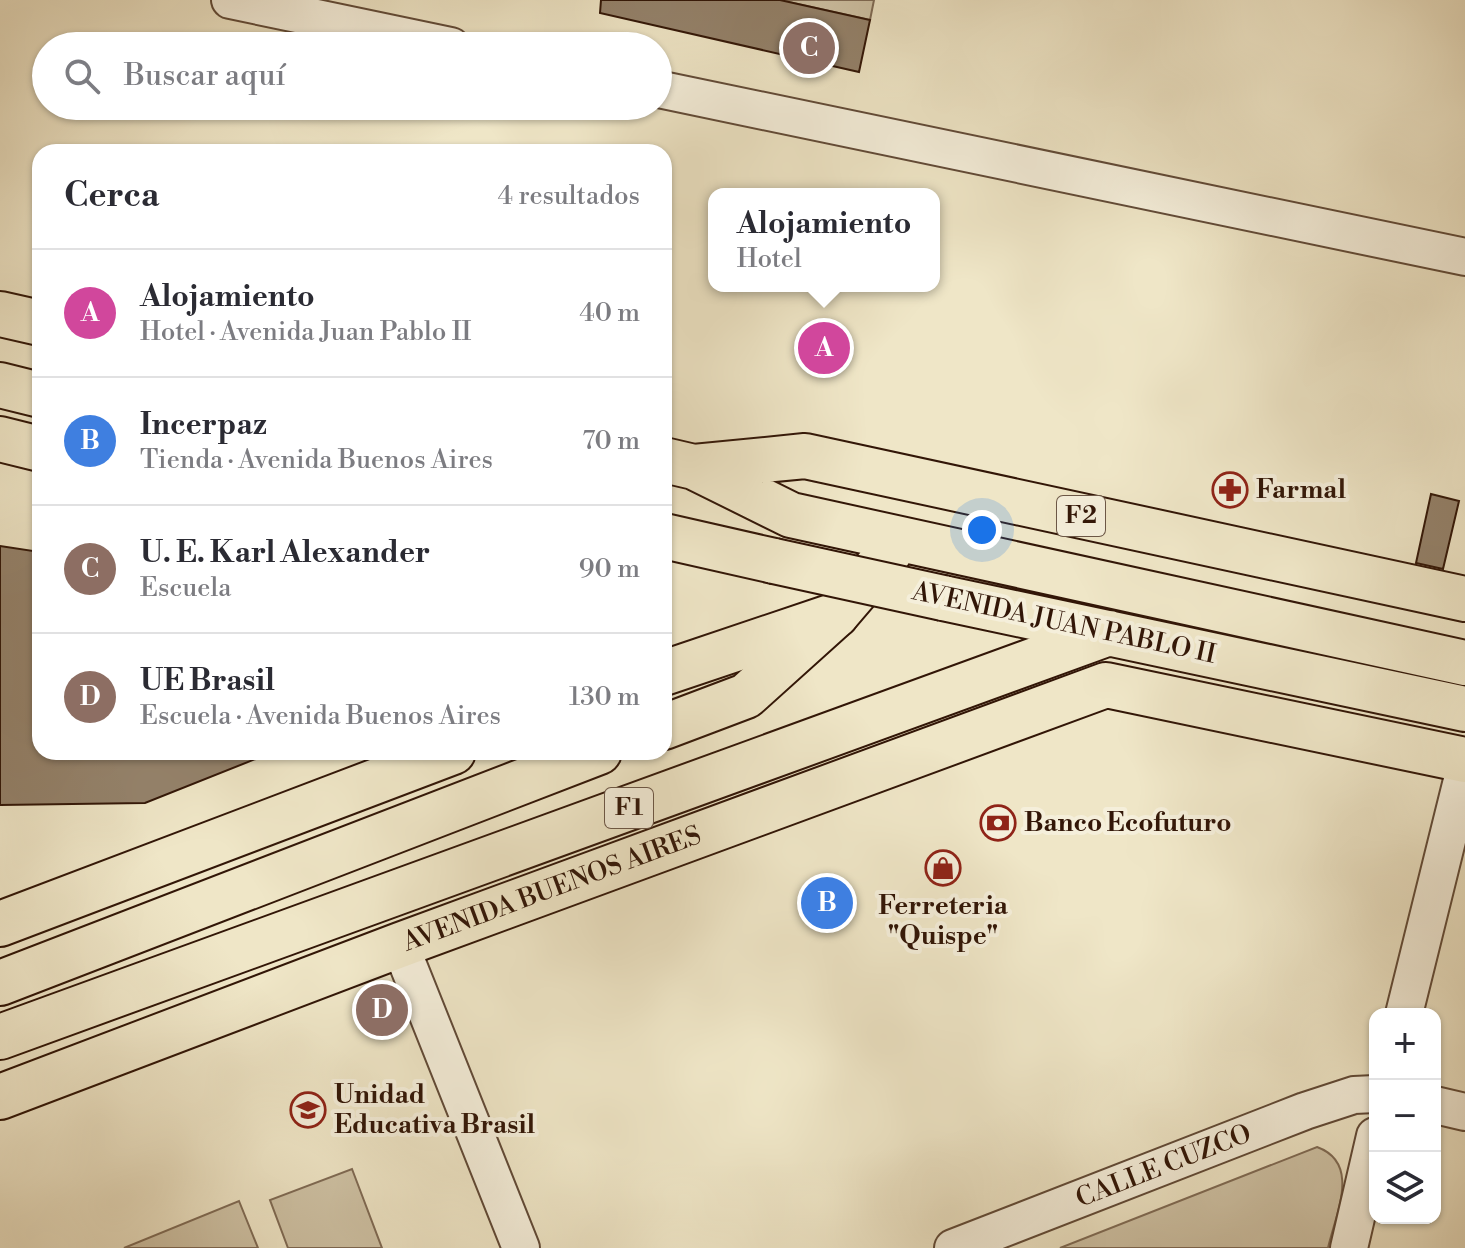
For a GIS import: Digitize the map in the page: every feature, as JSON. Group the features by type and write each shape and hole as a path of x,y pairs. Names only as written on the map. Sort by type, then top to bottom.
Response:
{"main road":[{"path":"0,314 32,321"},
{"path":"0,385 32,393"},
{"path":"0,439 32,447"},
{"name":"F2","path":"679,463 805,456 1465,599"},
{"name":"F2","path":"679,463 791,515 1465,663"},
{"name":"AVENIDA JUAN PABLO II","path":"672,538 1465,709"},
{"path":"672,724 746,696 836,615 899,541"},
{"path":"672,670 836,615"},
{"name":"AVENIDA BUENOS AIRES","path":"0,1037 1109,633"},
{"name":"AVENIDA JUAN PABLO II","path":"1106,685 1465,760"},
{"name":"AVENIDA BUENOS AIRES","path":"0,1097 400,945 1106,685"},
{"path":"0,924 432,760"},
{"name":"F1","path":"0,983 578,760"}],"street":[{"path":"230,0 384,32"},
{"path":"672,92 1465,257"},
{"path":"1405,1008 1465,768"},
{"path":"400,945 521,1248"},
{"name":"CALLE CUZCO","path":"953,1248 1305,1111 1354,1095 1369,1094"},
{"path":"1441,1106 1465,1112"},
{"path":"1349,1248 1371,1152"}],"shaded area":[{"path":"780,0 874,0 870,20"},
{"path":"1317,1147 1330,1154 1342,1177 1340,1205 1328,1248 1060,1248"},
{"path":"352,1169 382,1248 288,1248 270,1200"},
{"path":"239,1201 258,1248 124,1248"}],"building":[{"path":"601,0 780,0 870,20 859,72 600,13"},
{"path":"1431,494 1459,501 1443,569 1416,563"},
{"path":"0,546 32,551 32,760 253,760 145,803 0,805"}],"place":[{"name":"U. E. Karl Alexander","path":"809,48"},
{"name":"Alojamiento","path":"824,348"},
{"name":"Farmal","path":"1230,490"},
{"name":"Banco Ecofuturo","path":"998,823"},
{"name":"Ferreteria \"Quispe\"","path":"943,868"},
{"name":"Incerpaz","path":"827,903"},
{"name":"UE Brasil","path":"382,1010"},
{"name":"Unidad Educativa Brasil","path":"308,1110"}]}
